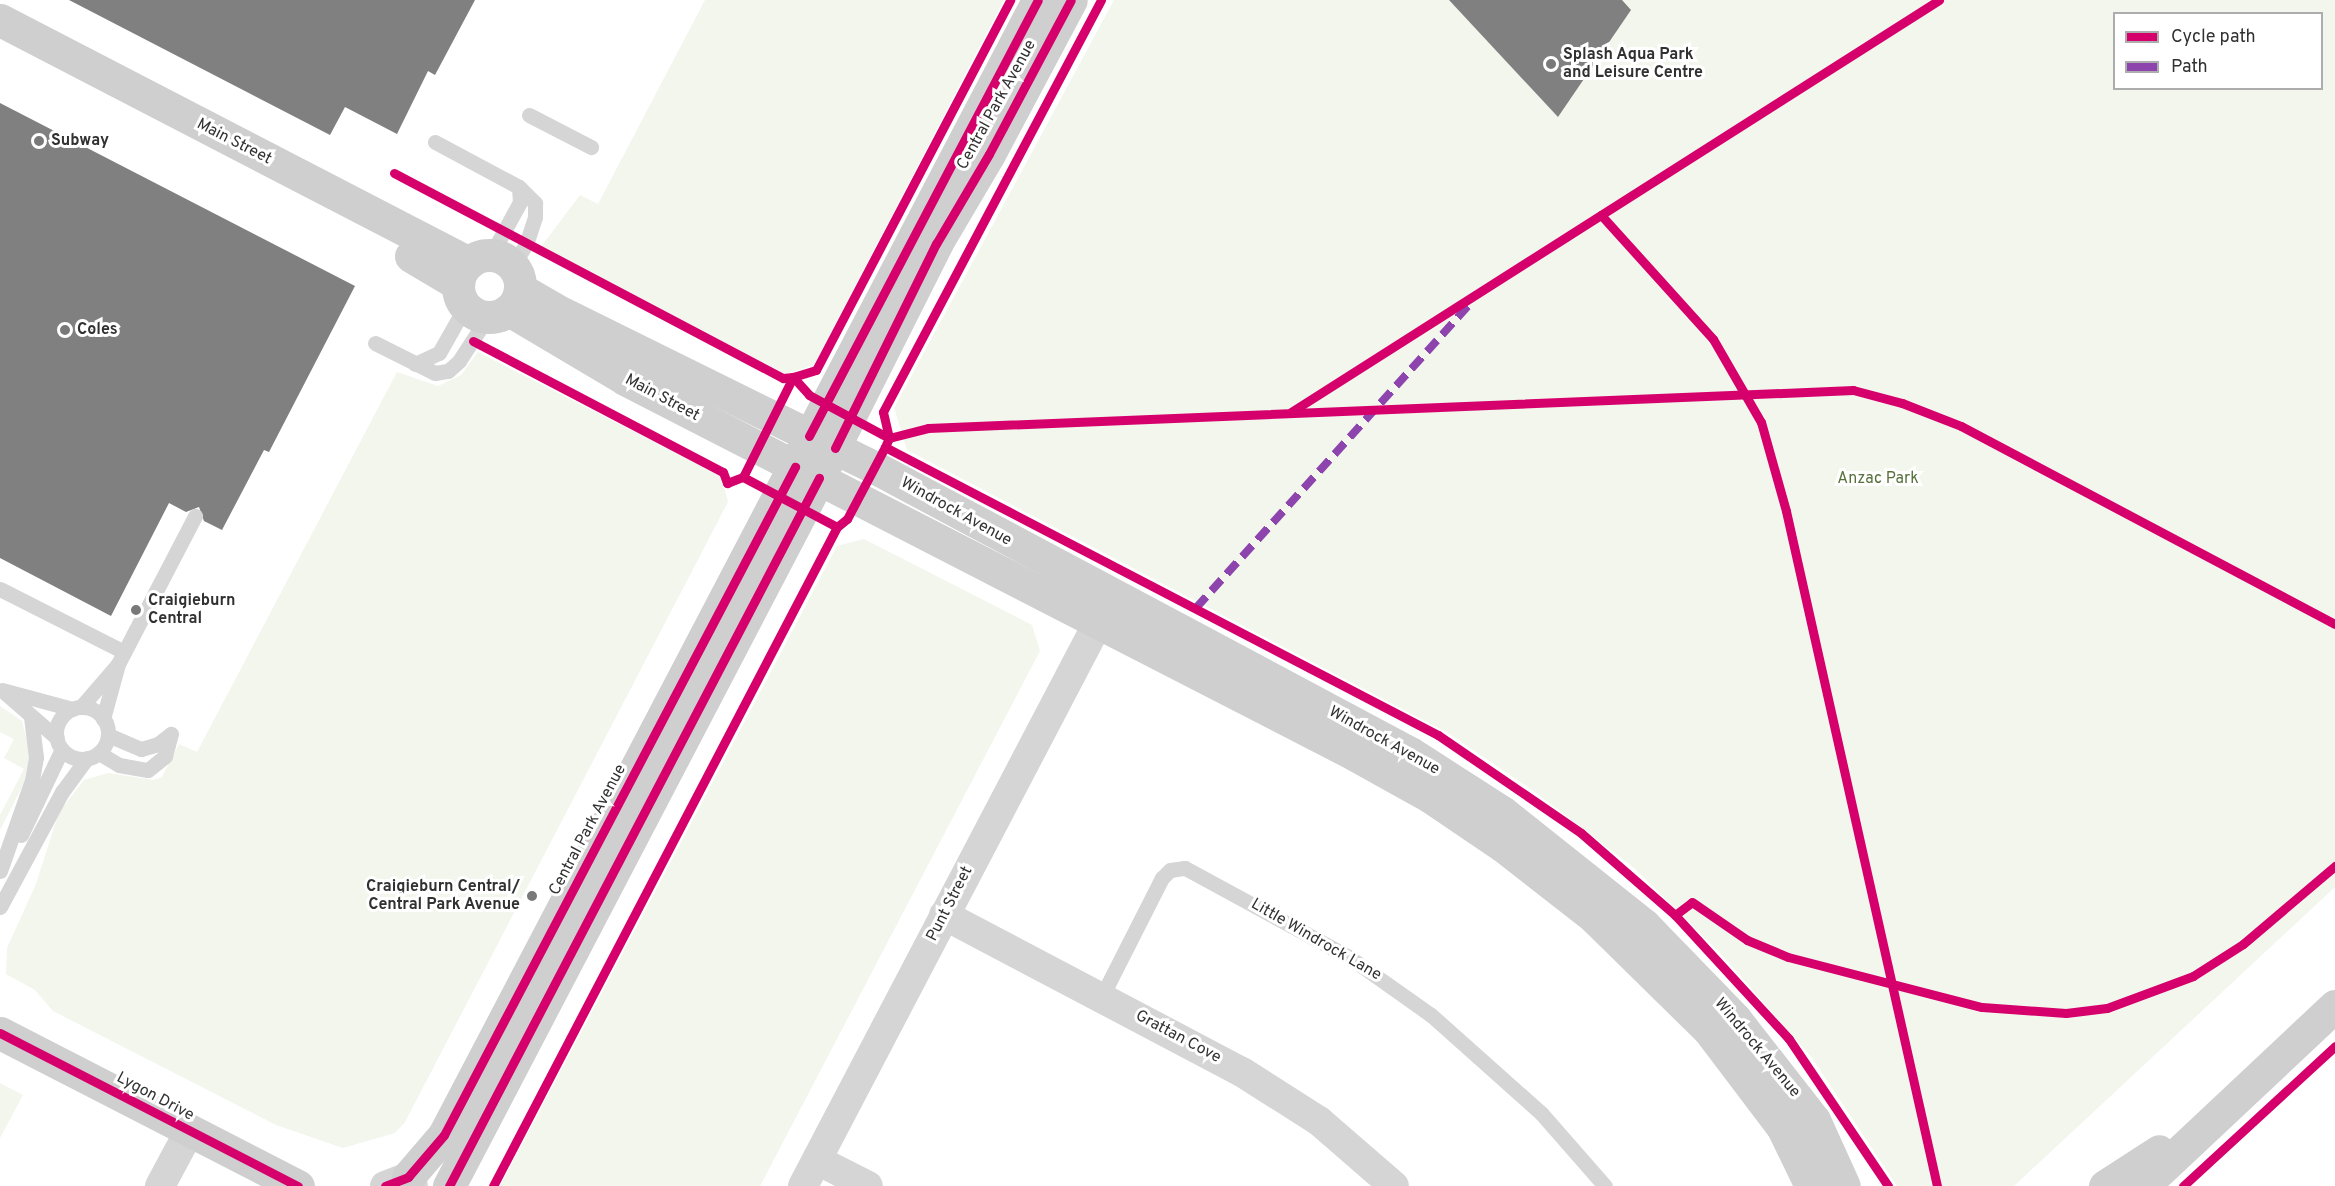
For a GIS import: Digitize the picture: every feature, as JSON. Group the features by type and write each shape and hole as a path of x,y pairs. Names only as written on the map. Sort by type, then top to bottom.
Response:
{"street":[{"name":"Central Park Avenue","path":"449,1186 822,442 1038,0"},
{"name":"Central Park Avenue","path":"822,442 989,154 1071,0"},
{"name":"Main Street","path":"0,20 489,287 625,379 807,472"},
{"name":"Main Street","path":"0,42 414,257 489,287 822,442"},
{"name":"Windrock Avenue","path":"822,442 1105,610 1421,792 1543,875 1640,959 1709,1030 1783,1128 1811,1186"},
{"name":"Central Park Avenue","path":"402,1183 444,1135 807,472"},
{"name":"Windrock Avenue","path":"807,472 1410,753 1502,812 1598,885 1687,968 1794,1091 1814,1120 1844,1186"},
{"name":"Punt Street","path":"803,1186 1105,610"},
{"name":"Grattan Cove","path":"944,915 1242,1072 1296,1106 1347,1143 1394,1186"},
{"path":"2143,1186 2218,1113 2335,1006"},
{"name":"Lygon Drive","path":"4,1030 189,1132 298,1186"},
{"path":"2105,1186 2218,1113"},
{"path":"160,1186 189,1132"},
{"path":"817,1160 868,1186"}],"lane":[{"path":"529,115 591,147"},
{"path":"415,364 439,353 489,287 526,244 535,217 535,203 519,188 435,142"},
{"path":"375,343 435,373 448,372 459,362 520,201 519,188"},
{"path":"108,735 103,718 121,658 195,516"},
{"path":"0,589 121,658"},
{"path":"0,873 60,744 60,720 77,708 121,658"},
{"path":"103,718 77,708 2,690 74,757 93,756 119,765 148,770 165,756 171,734 158,744 141,749 108,735"},
{"path":"0,873 32,780 36,757 31,717"},
{"path":"1,907 62,792 108,735"},
{"name":"Little Windrock Lane","path":"1101,998 1162,878 1170,870 1185,868 1341,951 1431,1015 1527,1099 1605,1186"}],"green space":[{"path":"705,0 1004,0 814,365 786,374 540,248 580,195 598,204"},
{"name":"Anzac Park","path":"1114,0 2335,0 2335,887 2014,1186 1897,1186 1812,1058 1719,952 1634,868 1535,792 1448,733 907,450 894,408"},
{"path":"478,352 721,476 728,502 405,1122 395,1133 343,1148 276,1125 53,1011 35,990 6,974 7,948 36,884 59,812 84,780 108,773 154,780 162,777 179,744 197,752 397,372 438,386 461,375"},
{"path":"864,539 1032,625 1040,651 760,1186 500,1186 837,546"},
{"path":"0,706 22,721 30,752 24,783 0,830 0,815 24,769 4,758 14,739 0,732"},
{"path":"0,1083 23,1095 0,1138"}],"building":[{"path":"69,0 475,0 435,75 428,71 397,134 345,107 330,135"},
{"name":"Splash Aqua Park and Leisure Centre","path":"1449,0 1622,0 1631,10 1558,117"},
{"path":"0,103 355,286 269,452 264,450 222,530 204,521 199,507 186,512 169,503 111,616 0,558"}],"marked path":[{"path":"1196,608 1470,304"}],"cycle path":[{"path":"394,173 783,378 793,377 816,370 1010,0"},
{"path":"809,436 1038,0"},
{"path":"835,448 936,244 989,154 1071,0"},
{"path":"1101,0 883,412 889,438 885,447 1438,735 1581,833 1675,915 1789,1039 1888,1186"},
{"path":"1291,412 1939,0"},
{"path":"1601,215 1713,339 1761,422 1786,511 1937,1186"},
{"path":"473,341 723,472 727,483 743,477 837,527"},
{"path":"743,477 793,377 809,395 889,438 928,428 1853,390 1902,403 1961,426 2335,624"},
{"path":"493,1186 837,527 847,519 885,447"},
{"path":"385,1186 408,1177 444,1135 795,467"},
{"path":"449,1186 819,478"},
{"path":"1675,915 1692,902 1747,940 1788,957 1982,1007 2066,1013 2107,1008 2193,976 2243,944 2335,866"},
{"path":"0,1033 298,1186"},
{"path":"2183,1186 2335,1046"}],"place":[{"name":"Splash Aqua Park and Leisure Centre","path":"1551,64"},
{"name":"Subway","path":"39,141"},
{"name":"Coles","path":"65,330"},
{"name":"Craigieburn Central","path":"136,610"},
{"name":"Craigieburn Central/ Central Park Avenue","path":"532,896"}]}
